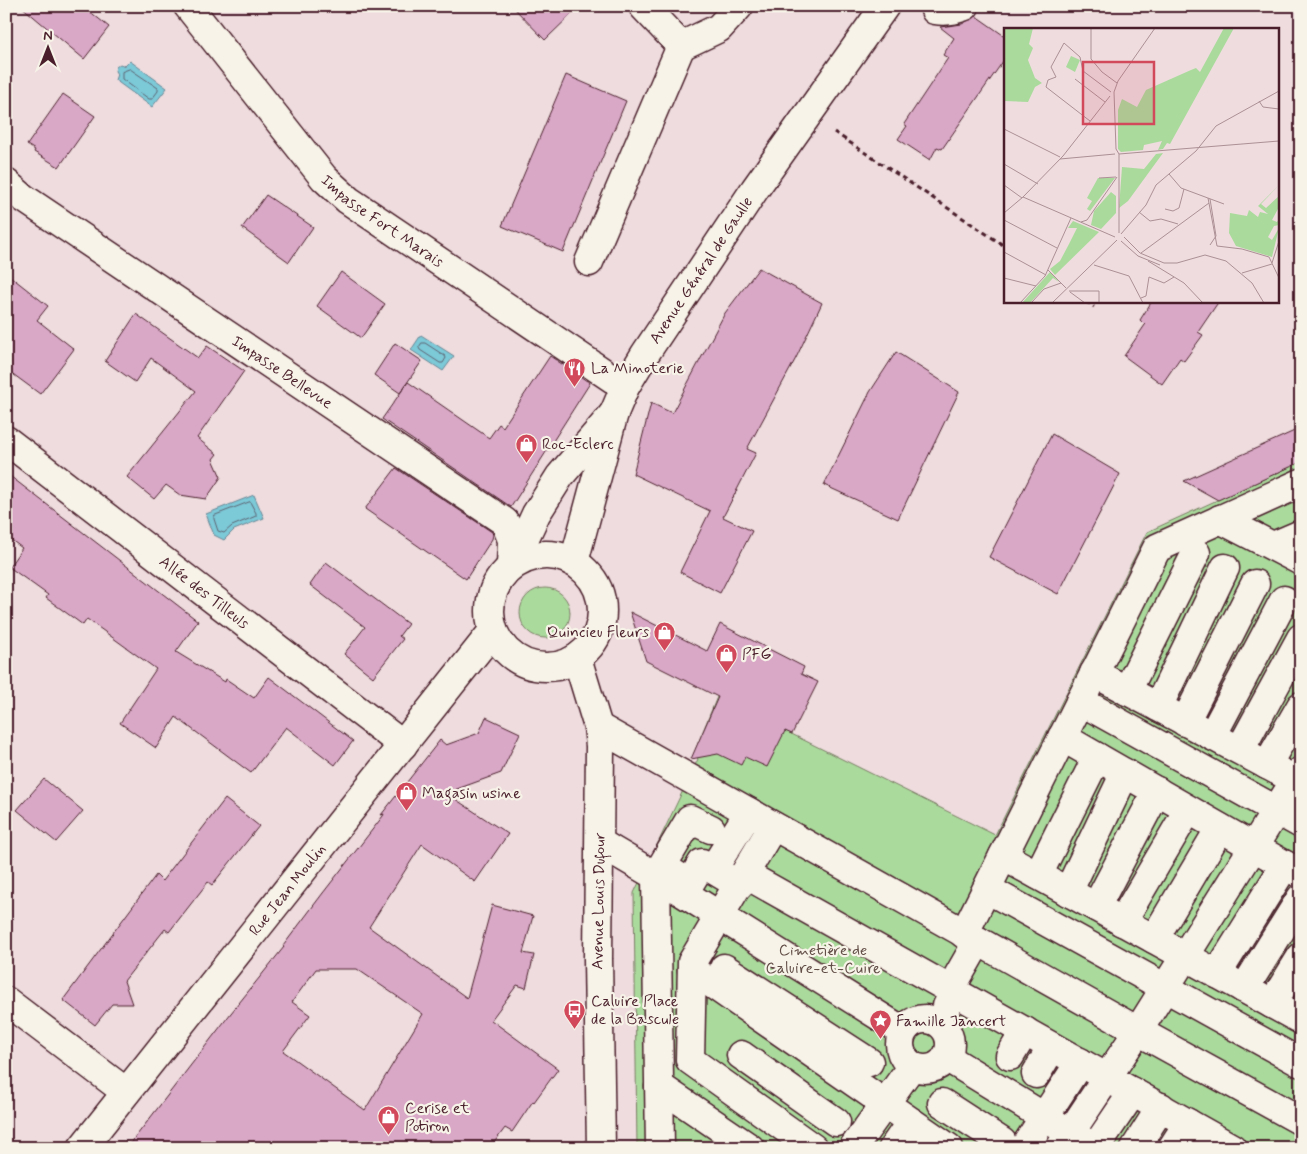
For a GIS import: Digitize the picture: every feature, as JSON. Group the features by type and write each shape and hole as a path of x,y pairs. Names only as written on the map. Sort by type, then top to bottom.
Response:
{"street":[{"name":"Impasse Fort Marais","path":"188,6 324,178 348,200 625,386"},
{"path":"643,6 681,46"},
{"path":"589,262 681,46 719,28 739,6"},
{"name":"Avenue Général de Gaulle","path":"574,562 614,413 625,386 744,205 885,6"},
{"path":"934,6 935,10 952,11 965,6"},
{"name":"Impasse Bellevue","path":"14,190 505,522 512,540 511,566"},
{"path":"511,566 526,558 542,554 558,556 574,562 592,579 600,595 603,613 599,630 590,646 577,658 562,665 545,668 529,665 513,658 501,646 493,631 489,614 491,596 499,579 511,566 536,514 560,476 614,413"},
{"name":"Allée des Tilleuls","path":"6,440 402,745"},
{"path":"1127,691 1185,547 1220,520 1301,484"},
{"path":"1220,520 1301,560"},
{"path":"1273,546 1301,534"},
{"path":"937,1022 955,992 954,983 987,889 1156,548 1185,547 1292,604 1212,736"},
{"path":"1158,707 1225,568"},
{"path":"1185,722 1255,584"},
{"name":"Rue Jean Moulin","path":"82,1148 493,631"},
{"path":"1240,750 1301,638"},
{"name":"Avenue Louis Dufour","path":"577,658 598,727 600,746 598,959 601,1148"},
{"path":"1065,1140 1138,1031 1253,847 1299,778 1267,765 1094,673"},
{"path":"1080,701 1301,824"},
{"path":"1267,765 1301,706"},
{"path":"598,727 971,938 1301,1121"},
{"path":"1062,737 1293,870 1217,974"},
{"path":"1038,875 1097,757"},
{"path":"1068,892 1125,774"},
{"path":"1096,907 1157,792"},
{"path":"693,869 711,829 738,806"},
{"path":"693,869 738,806"},
{"path":"1122,922 1188,810"},
{"path":"773,826 692,966 690,1060 813,1148"},
{"path":"1154,939 1220,828"},
{"path":"600,843 656,876 693,869 742,880 955,992 1188,1123 1220,1145"},
{"path":"1003,856 1301,1020"},
{"path":"693,869 720,916 903,1031"},
{"path":"656,876 659,1086 667,1143"},
{"path":"987,889 1301,1064"},
{"path":"1244,989 1301,898"},
{"path":"657,948 692,966 820,1044 865,1074 885,1104 949,1148"},
{"path":"1272,1004 1301,957"},
{"path":"724,968 820,1044"},
{"path":"6,1001 126,1092"},
{"path":"922,1019 937,1022 943,1028 950,1042 946,1057 935,1067 927,1069 912,1066 902,1054 900,1047 903,1031 914,1021 922,1019"},
{"path":"1010,1056 1025,1031"},
{"path":"1036,1074 1052,1047"},
{"path":"741,1055 836,1122"},
{"path":"946,1057 1044,1117 1065,1140 1095,1148 1133,1092"},
{"path":"942,1103 974,1124 1013,1145 1044,1117 1080,1062"},
{"path":"856,1147 912,1066"},
{"path":"817,1148 836,1122 865,1074"},
{"path":"659,1086 750,1148"},
{"path":"1135,1148 1161,1108"},
{"path":"893,1148 911,1122"},
{"path":"1172,1148 1188,1123"},
{"path":"958,1148 974,1124"}],"path":[{"path":"808,114 1004,246"},
{"path":"1088,302 1094,306"}],"green space":[{"name":"Cimetière de Caluire-et-Cuire","path":"1301,462 1301,1148 637,1148 634,893 698,759 694,753 717,697 995,835 1147,532"},
{"path":"540,588 550,588 563,595 570,608 570,618 563,631 550,638 540,638 531,634 524,627 520,618 520,608 524,599 531,592"}],"water":[{"path":"130,61 167,88 152,107 115,80 117,74 115,71 116,67 120,64 125,66"},
{"path":"421,335 454,356 443,371 411,350"},
{"path":"254,495 264,518 234,530 224,540 214,535 206,514"}],"building":[{"path":"21,6 83,6 109,27 84,59"},
{"path":"512,6 580,6 545,40"},
{"path":"976,16 1004,36 1004,60 942,149 937,147 930,160 898,139 907,126 904,124 948,58 943,55 954,38 940,27 962,24"},
{"path":"566,75 626,101 563,252 502,226"},
{"path":"63,94 95,116 59,167 34,152 35,150 27,145"},
{"path":"266,195 313,227 289,262 242,228"},
{"path":"759,268 822,303 796,358 747,449 756,453 723,517 752,531 720,593 680,572 710,511 633,474 651,403 672,413 725,313"},
{"path":"341,272 385,304 361,338 317,306"},
{"path":"6,273 48,306 37,320 74,349 40,394 6,369"},
{"path":"1151,302 1218,302 1198,332 1203,335 1184,361 1180,358 1162,384 1124,356 1145,325 1140,320"},
{"path":"136,314 198,358 207,346 244,371 197,438 217,454 213,459 221,477 206,499 180,495 166,485 154,499 127,477 196,391 151,358 135,382 105,361"},
{"path":"395,343 422,361 400,393 374,375"},
{"path":"896,352 959,392 898,519 824,485 870,392"},
{"path":"550,356 590,383 511,507 382,419 408,382 489,438 499,424 503,427"},
{"path":"1301,428 1301,462 1218,500 1184,481"},
{"path":"1052,434 1120,474 1058,594 989,557"},
{"path":"396,468 492,532 492,539 466,579 365,509"},
{"path":"6,473 198,621 176,652 225,682 226,679 254,698 269,677 353,741 335,765 286,727 251,773 176,717 156,748 120,723 156,669 87,619 83,625 46,598 48,595 9,567 22,548 6,536"},
{"path":"326,562 408,624 399,636 403,639 373,677 344,654 365,627 310,585"},
{"path":"630,612 707,651 720,624 804,667 801,674 818,682 792,734 785,731 767,767 745,757 741,765 718,754 691,759 718,697 646,661"},
{"path":"486,717 520,733 501,773 446,793 508,834 475,882 422,844 369,927 467,998 492,905 533,916 523,953 534,955 526,988 517,985 491,1020 558,1069 512,1132 505,1128 490,1148 127,1148 284,947 384,814 381,815 440,740 446,745 479,733","holes":["316,969 357,969 423,1014 365,1110 283,1051 310,1015 292,1002"]},
{"path":"44,779 83,811 56,842 17,810"},
{"path":"225,799 259,826 212,885 208,882 169,932 165,929 124,981 132,1004 112,1004 95,1025 63,1000 156,875 162,881"}],"place":[{"name":"La Minoterie","path":"575,387"},
{"name":"Roc-Eclerc","path":"526,463"},
{"name":"Quincieu Fleurs","path":"665,651"},
{"name":"PFG","path":"726,673"},
{"name":"Magasin usine","path":"406,812"},
{"name":"Caluire Place de la Bascule","path":"575,1029"},
{"name":"Famille Jancert","path":"880,1040"},
{"name":"Cerise et Potiron","path":"389,1136"}]}
